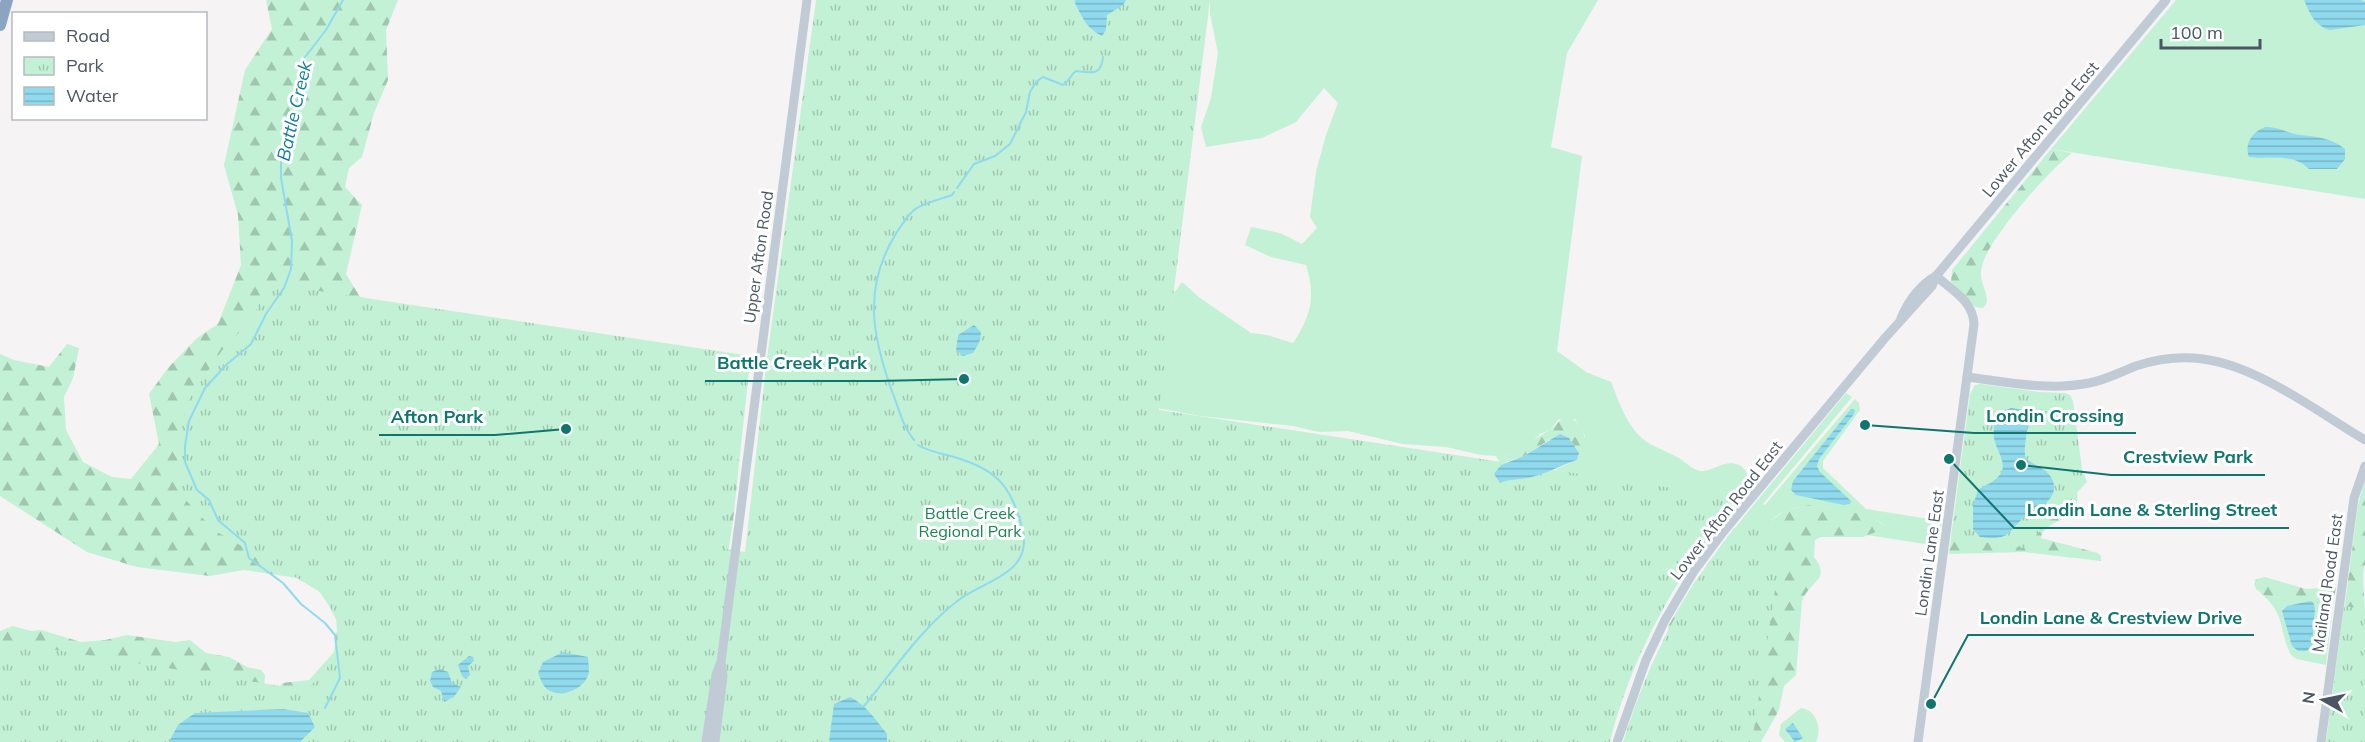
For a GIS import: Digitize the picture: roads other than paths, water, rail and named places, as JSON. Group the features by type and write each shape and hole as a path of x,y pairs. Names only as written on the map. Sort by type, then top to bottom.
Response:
{"highway":[{"path":"0,25 7,0"}],"street":[{"name":"Upper Afton Road","path":"706,742 716,675 721,662 807,0"},
{"name":"Lower Afton Road East","path":"1617,742 1646,660 1670,610 1694,571 1736,516 1900,320 1906,307 1927,281 1936,276 2166,0"},
{"name":"Londin Lane East","path":"1918,742 1974,324 1965,301 1936,276"},
{"path":"1967,377 2040,387 2062,387 2099,381 2160,360 2206,359 2251,373 2365,440"},
{"name":"Mailand Road East","path":"2321,742 2353,507 2357,485 2365,466"},
{"name":"Upper Afton Road","path":"715,742 723,676 721,662"}],"water":[{"path":"1075,0 1126,0 1123,5 1107,15 1106,30 1102,36 1092,30 1086,22"},
{"path":"2304,0 2361,0 2365,2 2365,25 2330,30 2320,26 2308,10"},
{"path":"2265,127 2330,140 2345,149 2345,159 2337,169 2309,169 2296,160 2249,157 2250,139"},
{"path":"974,325 981,332 979,343 973,353 963,356 956,350 958,335"},
{"path":"2011,408 2024,410 2027,422 2026,459 2050,476 2054,486 2053,493 2045,504 2021,520 2006,535 1995,538 1980,537 1973,529 1973,505 1978,490 1994,481 2003,468 1994,439 1994,424 1997,414"},
{"path":"1851,409 1855,410 1854,414 1819,459 1817,466 1820,472 1851,501 1850,504 1844,505 1796,495 1791,490 1793,481"},
{"path":"1560,434 1569,438 1579,453 1577,460 1524,479 1500,483 1494,474 1501,465 1524,456"},
{"path":"2313,602 2315,608 2312,645 2307,651 2298,651 2292,646 2282,611 2287,606"},
{"path":"563,652 588,657 589,674 585,682 574,690 555,693 544,686 538,673 543,662"},
{"path":"469,656 473,657 474,661 468,666 470,675 466,679 462,676 458,665"},
{"path":"440,669 448,672 452,683 461,687 454,697 444,702 441,691 433,687 430,681 432,672"},
{"path":"850,697 875,718 887,734 887,742 829,742 834,704"},
{"path":"283,709 308,713 315,727 300,742 169,742 178,725 195,713"},
{"path":"1793,723 1803,738 1795,742 1785,729"}],"waterway":[{"name":"Battle Creek","path":"325,708 340,678 335,635 325,623 301,604 283,583 249,558 245,543 218,520 209,500 197,490 185,462 185,446 189,421 205,388 226,365 251,344 266,314 284,288 291,269 292,241 281,178 281,151 297,105 302,61 326,30 343,0"},
{"path":"957,188 974,164 995,156 1010,144 1026,112 1030,92 1037,81 1043,77 1063,85 1076,71 1095,72 1098,70 1103,57"},
{"path":"914,440 902,418 880,352 874,312 875,292 886,252 908,216 921,206 952,195 954,192"},
{"path":"918,445 970,462 993,475 1002,484 1015,505 1024,535"},
{"path":"864,706 909,650 946,610 969,593 1001,576 1018,562 1024,540"}],"place":[{"name":"Battle Creek Park","path":"964,379"},
{"name":"Londin Crossing","path":"1865,425"},
{"name":"Afton Park","path":"566,429"},
{"name":"Londin Lane & Sterling Street","path":"1949,459"},
{"name":"Crestview Park","path":"2021,465"},
{"name":"Londin Lane & Crestview Drive","path":"1931,704"}],"park label":[{"name":"Battle Creek Regional Park","path":"970,522"}]}
